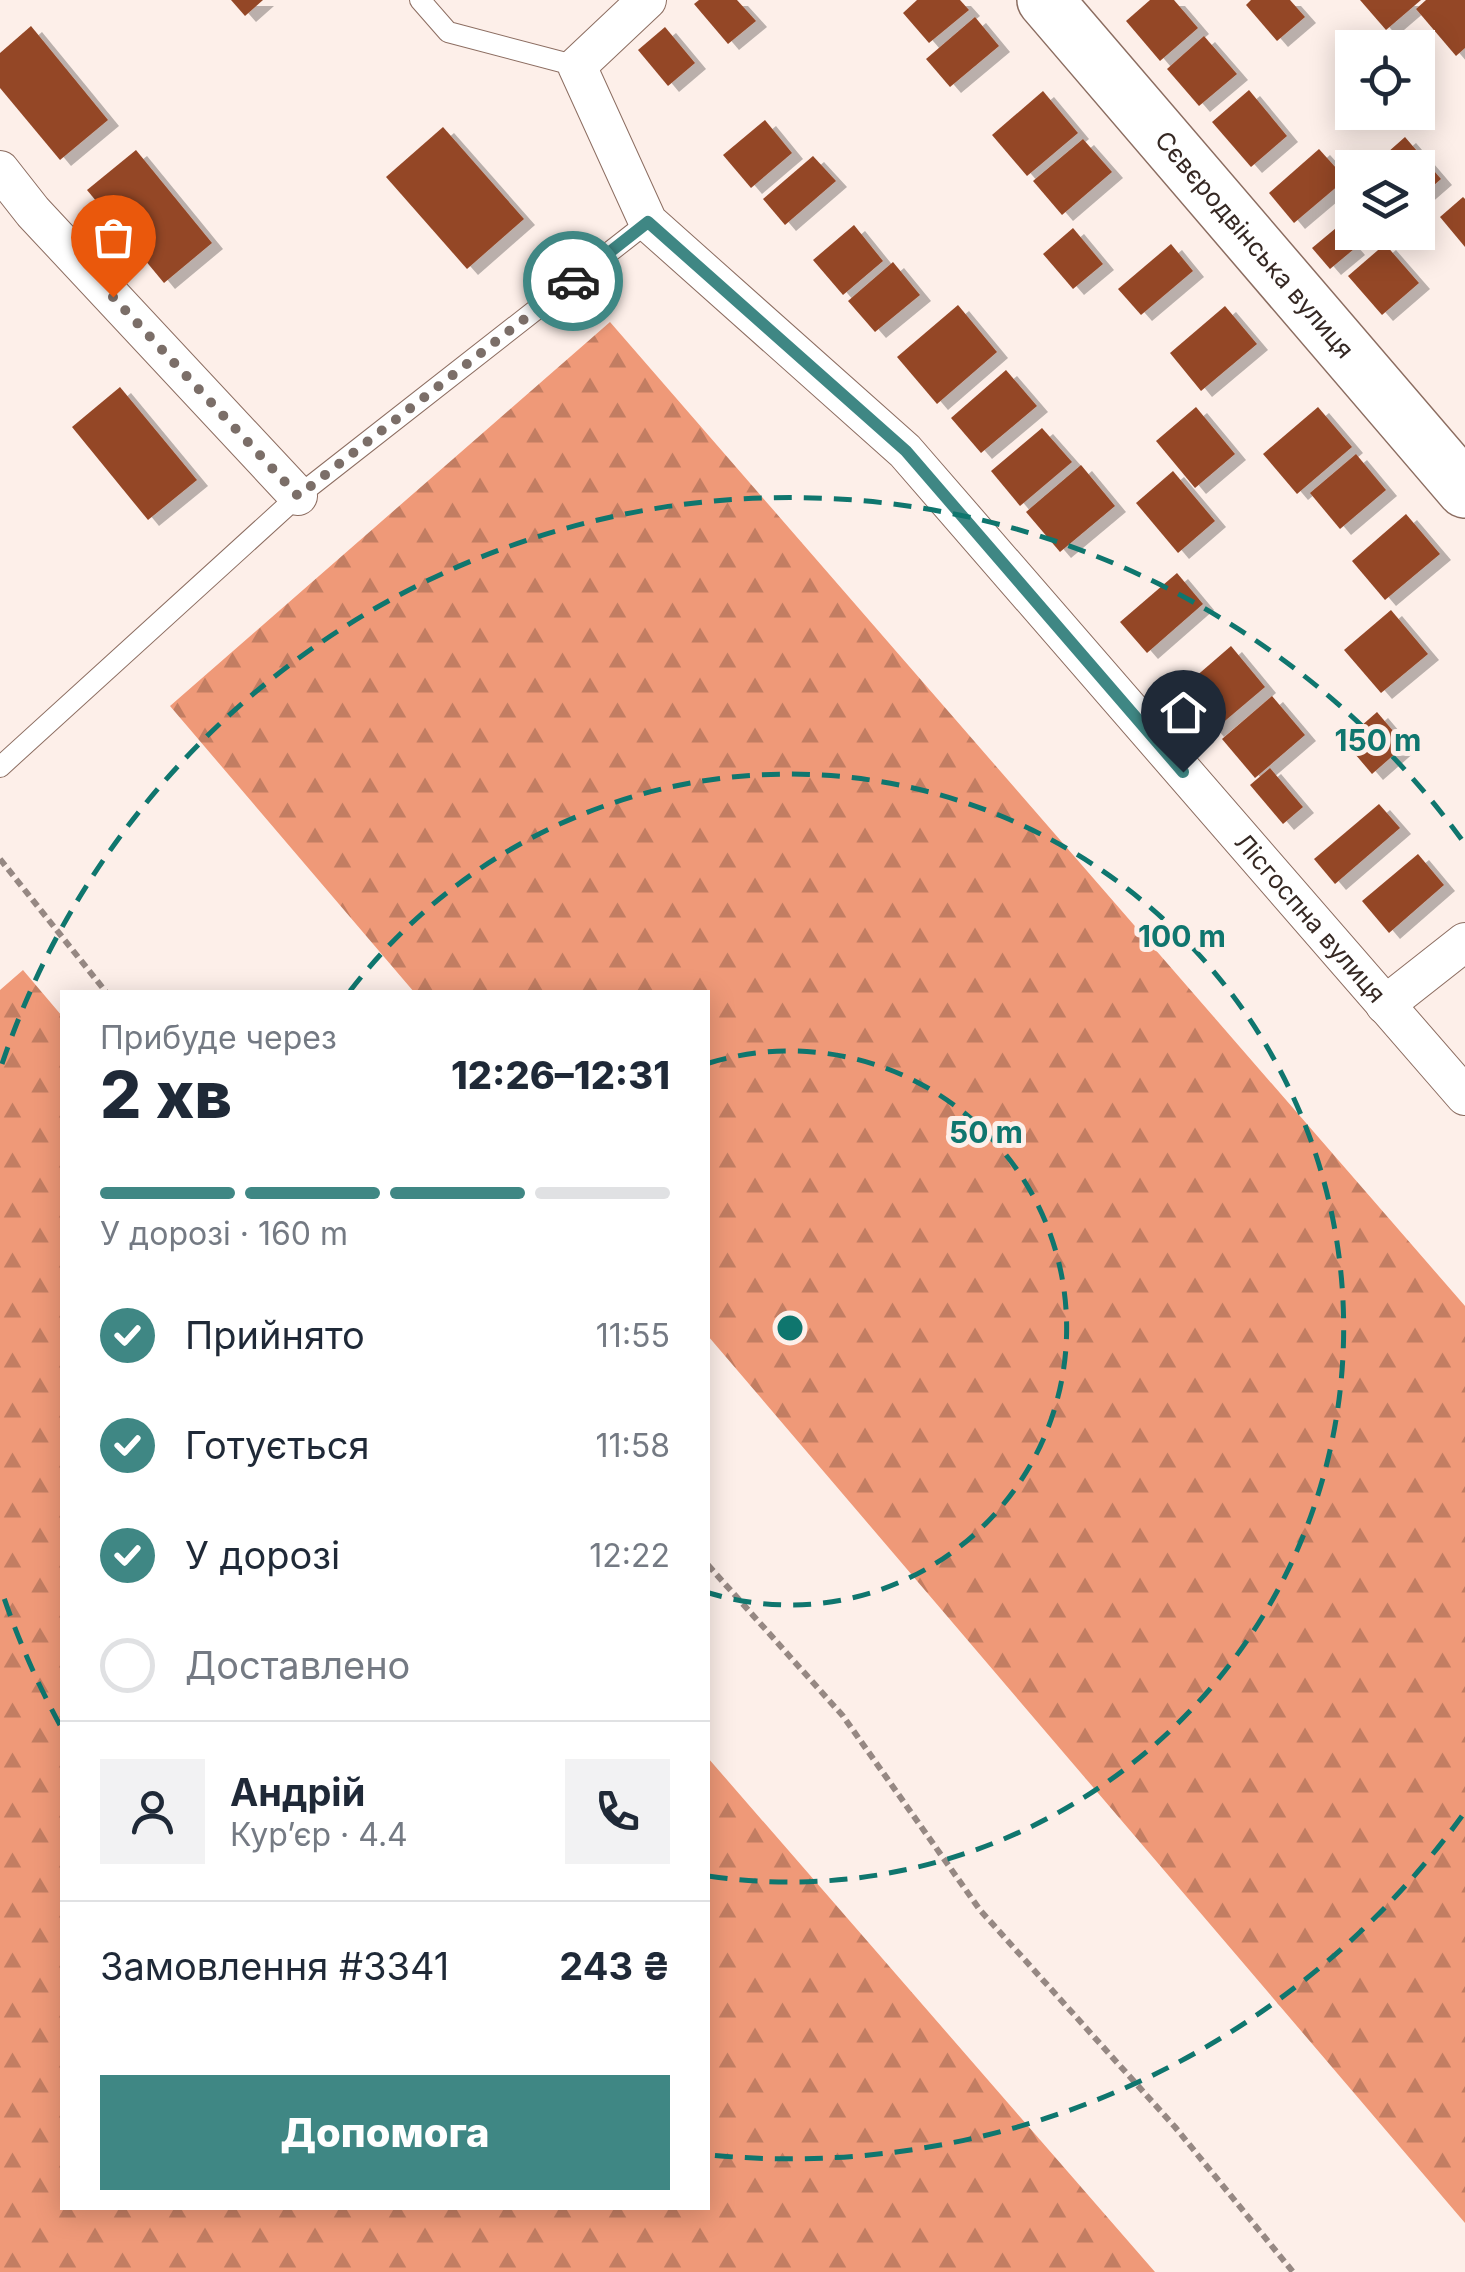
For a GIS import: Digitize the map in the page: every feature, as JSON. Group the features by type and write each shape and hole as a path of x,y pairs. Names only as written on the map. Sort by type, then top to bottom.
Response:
{"street":[{"path":"577,66 647,0"},
{"name":"Сєвєродвінська вулиця","path":"1045,0 1465,490"},
{"name":"Лісгоспна вулиця","path":"577,66 648,222 906,451 1465,1096"},
{"path":"0,170 33,212 298,496"},
{"path":"1385,1005 1465,942"}],"lane":[{"path":"420,0 448,32 577,66"},
{"path":"0,767 298,496 648,222"}],"path":[{"path":"0,859 104,990"},
{"path":"710,1567 844,1716 980,1910 1174,2127 1292,2272"}],"green space":[{"path":"610,322 1465,1306 1465,2223 710,1338 710,990 412,990 170,706"},
{"path":"23,970 60,1014 60,2210 710,2210 710,1760 1155,2272 0,2272 0,990"}],"building":[{"path":"231,0 263,0 245,16"},
{"path":"699,0 737,0 756,21 728,44 694,4"},
{"path":"917,0 960,0 969,10 929,43 903,13"},
{"path":"1150,0 1174,0 1198,28 1160,61 1126,21"},
{"path":"1251,0 1290,0 1305,17 1277,41 1246,5"},
{"path":"1360,0 1421,0 1386,30"},
{"path":"1426,0 1465,0 1465,48 1456,56 1416,9"},
{"path":"975,17 999,46 950,87 926,59"},
{"path":"31,26 108,120 60,160 0,88 0,53"},
{"path":"665,27 695,63 668,86 638,50"},
{"path":"1204,36 1237,74 1199,106 1167,69"},
{"path":"1249,90 1287,136 1251,167 1212,122"},
{"path":"1043,91 1078,133 1027,176 992,135"},
{"path":"765,120 792,153 751,188 723,155"},
{"path":"443,127 524,219 467,269 386,177"},
{"path":"1405,137 1416,150 1390,150"},
{"path":"1083,139 1112,172 1062,215 1033,181"},
{"path":"1319,149 1335,167 1335,188 1294,223 1269,193"},
{"path":"136,150 212,243 164,283 87,190"},
{"path":"813,156 836,181 785,225 763,199"},
{"path":"1465,199 1465,247 1440,217"},
{"path":"854,225 883,261 843,295 813,260"},
{"path":"1073,228 1103,264 1073,289 1043,254"},
{"path":"1335,229 1335,250 1353,250 1330,269 1312,248"},
{"path":"1171,244 1193,271 1141,315 1118,289"},
{"path":"1378,250 1390,250 1419,283 1382,315 1348,276"},
{"path":"893,262 920,295 875,332 848,301"},
{"path":"958,305 997,352 937,404 897,357"},
{"path":"1225,306 1257,344 1201,391 1170,353"},
{"path":"1006,370 1037,406 981,453 951,418"},
{"path":"120,387 197,480 148,520 72,427"},
{"path":"1196,407 1235,454 1195,488 1156,441"},
{"path":"1318,407 1352,447 1297,494 1263,454"},
{"path":"1042,428 1072,462 1020,506 991,471"},
{"path":"1356,454 1386,490 1340,529 1310,493"},
{"path":"1081,465 1115,506 1060,552 1026,512"},
{"path":"1173,471 1215,521 1178,553 1136,503"},
{"path":"1406,514 1440,554 1385,600 1352,561"},
{"path":"1177,573 1203,604 1147,653 1120,622"},
{"path":"1391,610 1428,654 1381,693 1344,650"},
{"path":"1231,646 1265,687 1213,731 1179,691"},
{"path":"1272,696 1305,735 1255,778 1222,739"},
{"path":"1377,712 1405,745 1372,774 1344,741"},
{"path":"1270,768 1303,807 1283,824 1250,785"},
{"path":"1379,804 1400,828 1335,884 1314,859"},
{"path":"1418,854 1444,885 1389,933 1362,901"}],"way so far":[{"path":"113,297 298,496 573,281"}],"route":[{"path":"573,281 648,222 906,451 1183,772"}]}
